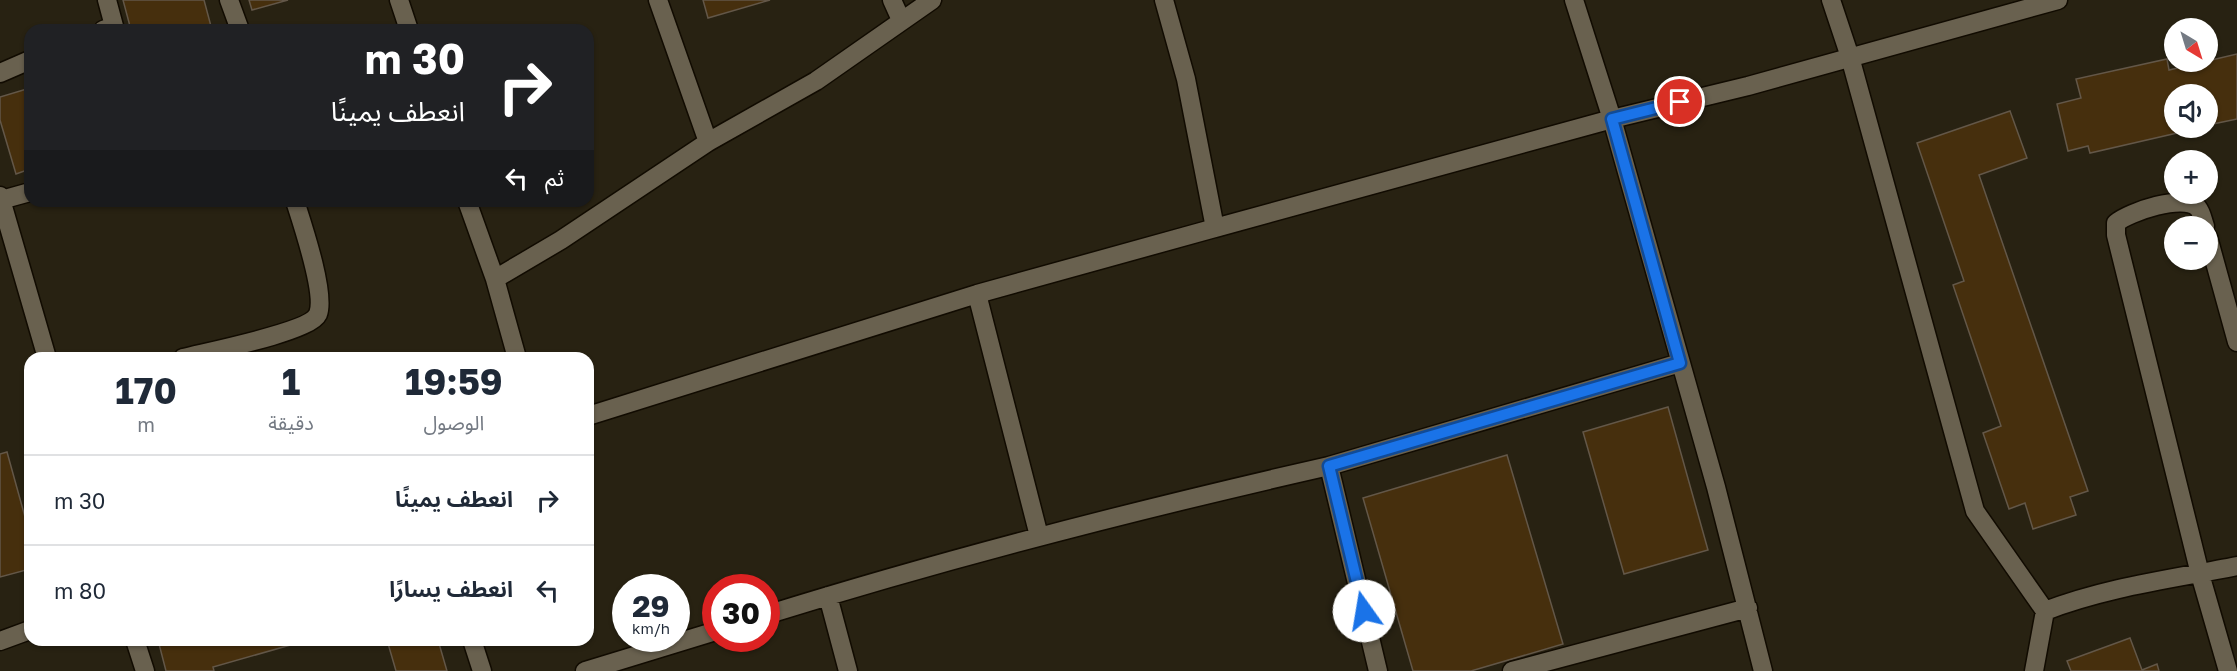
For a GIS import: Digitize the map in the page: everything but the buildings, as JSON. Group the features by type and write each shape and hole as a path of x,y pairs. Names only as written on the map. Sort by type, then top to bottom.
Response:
{"street":[{"path":"107,0 113,24"},
{"path":"229,0 238,24"},
{"path":"399,0 407,24"},
{"path":"658,0 708,142"},
{"path":"892,0 901,20"},
{"path":"495,279 561,240 708,142 816,81 932,0"},
{"path":"1164,0 1186,79 1215,228"},
{"path":"1574,0 1612,119 1748,608 1763,671"},
{"path":"1831,0 1850,57 1975,511 2045,611 2034,671"},
{"path":"594,414 977,294 1612,119 1748,86 2038,3 2058,0"},
{"path":"0,73 24,63"},
{"path":"24,193 1,198 45,352"},
{"path":"2201,216 2197,207 2189,203 2147,207 2125,215 2116,223 2116,235 2200,574 2228,671"},
{"path":"207,352 293,330 312,322 319,312 314,267 297,207"},
{"path":"469,207 495,279 515,352"},
{"path":"2217,270 2237,342"},
{"path":"977,294 1039,536"},
{"path":"780,611 1039,536 1161,504 1329,466 1680,363"},
{"path":"1329,466 1378,671"},
{"path":"2045,611 2101,592 2237,566"},
{"path":"828,596 848,671"},
{"path":"1512,671 1748,608"},
{"path":"0,640 24,632"},
{"path":"585,671 702,635"},
{"path":"137,646 145,671"},
{"path":"474,646 482,671"}],"route":[{"path":"1364,611 1329,466 1680,363 1612,119 1680,102"}]}
